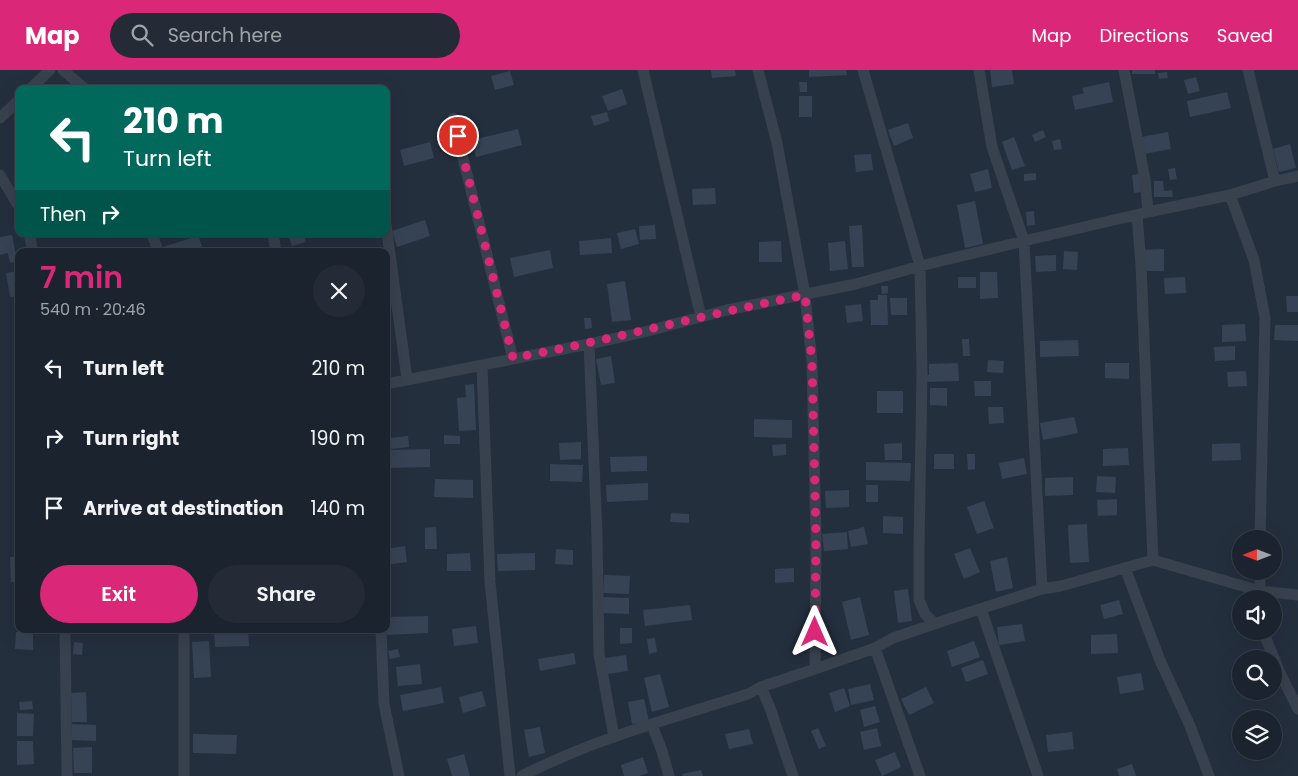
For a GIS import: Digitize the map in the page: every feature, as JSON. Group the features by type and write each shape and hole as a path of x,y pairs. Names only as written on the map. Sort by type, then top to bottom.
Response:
{"street":[{"path":"34,85 50,70"},
{"path":"63,70 80,85"},
{"path":"643,70 701,317"},
{"path":"758,70 777,144 805,295 812,362 816,539 815,669"},
{"path":"863,70 920,266 922,374 919,600 926,614 935,624"},
{"path":"979,70 992,147 1024,241 1042,589"},
{"path":"1124,70 1145,179 1141,265 1153,560"},
{"path":"1248,70 1275,180"},
{"path":"0,118 15,104"},
{"path":"453,118 513,358"},
{"path":"0,174 15,200"},
{"path":"390,383 589,344 701,317 856,284 920,266 1024,241 1230,195 1275,180 1298,176"},
{"path":"1230,195 1254,260 1265,318 1260,530"},
{"path":"390,255 407,380"},
{"path":"589,344 597,534 599,654 614,737"},
{"path":"482,365 490,582 510,776"},
{"path":"522,776 540,772 614,737 748,694 760,687 875,648 893,638 1042,589 1061,586 1153,560 1245,590"},
{"path":"1125,568 1159,658 1190,726 1209,776"},
{"path":"1282,595 1298,595"},
{"path":"981,609 1038,776"},
{"path":"65,633 67,776"},
{"path":"184,633 184,776"},
{"path":"381,633 384,704 399,776"},
{"path":"1267,640 1298,709"},
{"path":"875,648 920,776"},
{"path":"760,687 770,708 792,776"},
{"path":"652,725 669,776"}],"building":[{"path":"711,70 735,70 736,76 712,78"},
{"path":"809,70 846,70 847,75 809,77"},
{"path":"990,70 1012,70 1014,84 992,87"},
{"path":"1132,70 1155,70 1155,74 1132,74"},
{"path":"510,71 514,85 495,90 491,76"},
{"path":"1167,72 1168,78 1159,79 1158,73"},
{"path":"1196,77 1200,91 1188,94 1184,80"},
{"path":"799,82 807,82 807,92 800,92"},
{"path":"1109,82 1113,102 1075,110 1072,96 1084,93 1082,88"},
{"path":"622,89 627,104 608,111 602,96"},
{"path":"1227,92 1231,108 1190,117 1187,101"},
{"path":"799,96 812,96 812,117 799,117"},
{"path":"607,112 609,121 594,126 591,116"},
{"path":"908,123 913,138 894,146 888,130"},
{"path":"518,129 522,145 476,157 472,140"},
{"path":"1043,130 1046,137 1035,142 1032,135"},
{"path":"1168,132 1171,149 1144,154 1141,137"},
{"path":"1014,137 1025,166 1012,170 1002,142"},
{"path":"1060,139 1062,149 1054,150 1052,141"},
{"path":"430,142 434,158 404,166 400,150"},
{"path":"1290,144 1296,168 1279,172 1273,149"},
{"path":"871,154 873,170 856,172 854,155"},
{"path":"1175,168 1177,179 1170,180 1168,169"},
{"path":"988,169 992,188 975,192 970,174"},
{"path":"1036,173 1036,180 1024,181 1024,174"},
{"path":"1139,174 1141,192 1134,193 1132,175"},
{"path":"1154,181 1163,181 1164,191 1172,190 1173,197 1154,197"},
{"path":"715,188 716,204 693,205 692,189"},
{"path":"975,201 983,244 965,248 957,205"},
{"path":"1034,211 1035,225 1027,226 1026,212"},
{"path":"425,220 430,236 397,247 392,231"},
{"path":"655,225 656,239 640,240 639,226"},
{"path":"862,225 864,267 852,267 849,226"},
{"path":"635,229 639,244 621,249 617,233"},
{"path":"12,235 15,262 10,263 8,253 0,255 0,237"},
{"path":"199,237 202,247 163,248 163,247"},
{"path":"289,237 304,237 306,242 292,246"},
{"path":"611,238 612,253 580,255 579,241"},
{"path":"781,241 782,262 759,262 759,242"},
{"path":"845,241 848,269 830,271 828,243"},
{"path":"1164,249 1164,271 1143,271 1142,250"},
{"path":"550,250 553,268 514,277 510,258"},
{"path":"1064,251 1078,252 1077,270 1063,269"},
{"path":"1056,255 1056,271 1036,272 1035,256"},
{"path":"15,272 15,296 10,297 6,273"},
{"path":"980,272 997,272 998,298 980,299"},
{"path":"958,277 976,277 976,288 958,288"},
{"path":"1185,277 1186,293 1165,294 1164,278"},
{"path":"625,281 631,320 612,322 607,284"},
{"path":"881,286 888,286 888,293 882,294"},
{"path":"878,295 887,295 888,325 871,325 870,300 878,300"},
{"path":"1286,296 1298,296 1298,312 1287,312"},
{"path":"890,298 907,298 907,315 891,315"},
{"path":"861,304 863,321 847,323 845,306"},
{"path":"584,318 591,318 592,328 585,329"},
{"path":"1245,324 1246,341 1222,342 1222,325"},
{"path":"1275,325 1298,325 1298,341 1274,340"},
{"path":"962,339 969,339 970,356 963,356"},
{"path":"1078,340 1079,356 1040,357 1040,341"},
{"path":"1235,346 1235,360 1215,361 1214,347"},
{"path":"611,356 615,383 601,385 596,359"},
{"path":"988,360 1004,361 1003,373 987,372"},
{"path":"958,363 959,381 924,382 924,375 929,375 929,364"},
{"path":"1105,363 1129,363 1129,379 1105,378"},
{"path":"1246,371 1247,386 1228,387 1227,372"},
{"path":"974,381 991,381 991,396 975,396"},
{"path":"474,384 476,430 459,431 457,398 466,397 465,385"},
{"path":"930,388 947,388 947,406 930,405"},
{"path":"877,391 903,391 903,413 877,413"},
{"path":"988,407 1003,407 1004,423 989,424"},
{"path":"1074,417 1078,433 1043,440 1040,423"},
{"path":"754,419 792,420 792,438 754,437"},
{"path":"444,435 460,436 460,444 444,444"},
{"path":"408,436 409,447 391,449 390,438"},
{"path":"581,442 581,459 560,460 559,443"},
{"path":"902,443 902,460 885,460 884,444"},
{"path":"1240,443 1241,460 1212,461 1212,444"},
{"path":"786,444 786,455 773,456 772,445"},
{"path":"1128,448 1129,465 1103,466 1103,449"},
{"path":"430,449 430,467 390,468 390,450"},
{"path":"934,454 954,454 954,469 934,469"},
{"path":"967,454 975,454 975,469 968,470"},
{"path":"647,456 647,471 611,472 610,457"},
{"path":"1024,458 1027,474 1002,479 999,463"},
{"path":"866,462 911,463 910,481 866,480"},
{"path":"550,464 583,465 582,482 550,481"},
{"path":"1097,476 1116,477 1115,493 1096,492"},
{"path":"1073,477 1073,495 1045,496 1045,478"},
{"path":"435,479 473,480 473,498 434,497"},
{"path":"648,483 648,500 607,502 606,485"},
{"path":"866,485 878,485 878,502 866,502"},
{"path":"849,490 849,507 826,508 825,491"},
{"path":"1117,499 1117,515 1098,516 1097,500"},
{"path":"984,501 994,528 977,534 967,507"},
{"path":"671,513 689,514 689,523 670,522"},
{"path":"883,516 903,517 903,534 883,533"},
{"path":"15,519 15,553 14,553"},
{"path":"1087,524 1089,562 1070,563 1068,525"},
{"path":"436,527 437,549 425,549 425,528"},
{"path":"864,527 868,544 851,547 848,531"},
{"path":"847,532 848,549 824,551 822,534"},
{"path":"405,546 407,562 390,564 390,548"},
{"path":"970,548 980,572 964,579 954,554"},
{"path":"556,549 573,550 573,565 555,564"},
{"path":"470,553 471,571 447,571 447,554"},
{"path":"535,553 535,570 498,571 497,554"},
{"path":"10,557 15,557 15,582 11,582"},
{"path":"1007,557 1013,588 996,592 990,561"},
{"path":"794,568 794,582 775,583 775,569"},
{"path":"604,575 630,576 629,594 603,593"},
{"path":"908,589 912,621 898,623 894,591"},
{"path":"603,597 629,598 629,614 603,613"},
{"path":"860,597 869,635 851,640 842,602"},
{"path":"1119,600 1123,614 1104,619 1100,605"},
{"path":"690,605 692,620 645,626 643,610"},
{"path":"428,616 428,633 387,635 387,633 390,633 390,617"},
{"path":"1022,624 1025,641 999,645 997,627"},
{"path":"476,626 478,643 454,646 452,629"},
{"path":"620,628 632,628 632,643 620,644"},
{"path":"16,633 33,633 33,650 15,649"},
{"path":"214,633 248,633 249,646 215,647"},
{"path":"1117,634 1118,653 1091,654 1091,635"},
{"path":"655,638 657,652 649,654 647,639"},
{"path":"209,641 211,677 194,678 192,642"},
{"path":"974,641 980,657 952,667 947,651"},
{"path":"74,642 83,643 82,655 73,654"},
{"path":"398,649 400,657 390,659 388,651"},
{"path":"574,653 576,664 540,671 538,659"},
{"path":"626,655 628,671 607,674 605,658"},
{"path":"983,660 988,674 966,682 961,668"},
{"path":"420,664 422,684 398,686 396,667"},
{"path":"1141,673 1144,690 1120,694 1117,677"},
{"path":"660,674 669,707 652,712 644,678"},
{"path":"870,684 874,700 851,705 848,689"},
{"path":"441,687 444,703 403,711 400,695"},
{"path":"926,687 934,703 909,715 901,699"},
{"path":"844,688 850,706 835,712 829,693"},
{"path":"482,691 486,706 463,713 459,697"},
{"path":"86,692 87,722 72,722 71,693"},
{"path":"644,699 649,721 632,724 628,702"},
{"path":"32,701 33,709 20,710 19,702"},
{"path":"875,706 880,722 864,727 860,710"},
{"path":"17,713 34,714 33,736 17,736"},
{"path":"72,724 96,725 96,741 72,740"},
{"path":"540,727 545,753 529,757 524,730"},
{"path":"818,728 826,746 819,749 811,731"},
{"path":"877,728 881,746 864,750 860,732"},
{"path":"749,729 753,744 729,749 725,734"},
{"path":"1072,732 1074,749 1048,752 1046,735"},
{"path":"193,734 237,735 236,754 193,753"},
{"path":"17,741 33,741 34,764 17,765"},
{"path":"92,747 92,773 74,773 73,748"},
{"path":"895,752 901,767 882,776 875,760"},
{"path":"464,754 470,776 452,776 447,759"},
{"path":"643,757 648,773 639,776 624,776 621,765"},
{"path":"1132,764 1136,776 1119,776 1117,769"},
{"path":"701,770 703,776 683,776 682,774"}],"route":[{"path":"458,136 513,358 589,344 728,310 805,295 812,362 816,539 815,632"}]}
